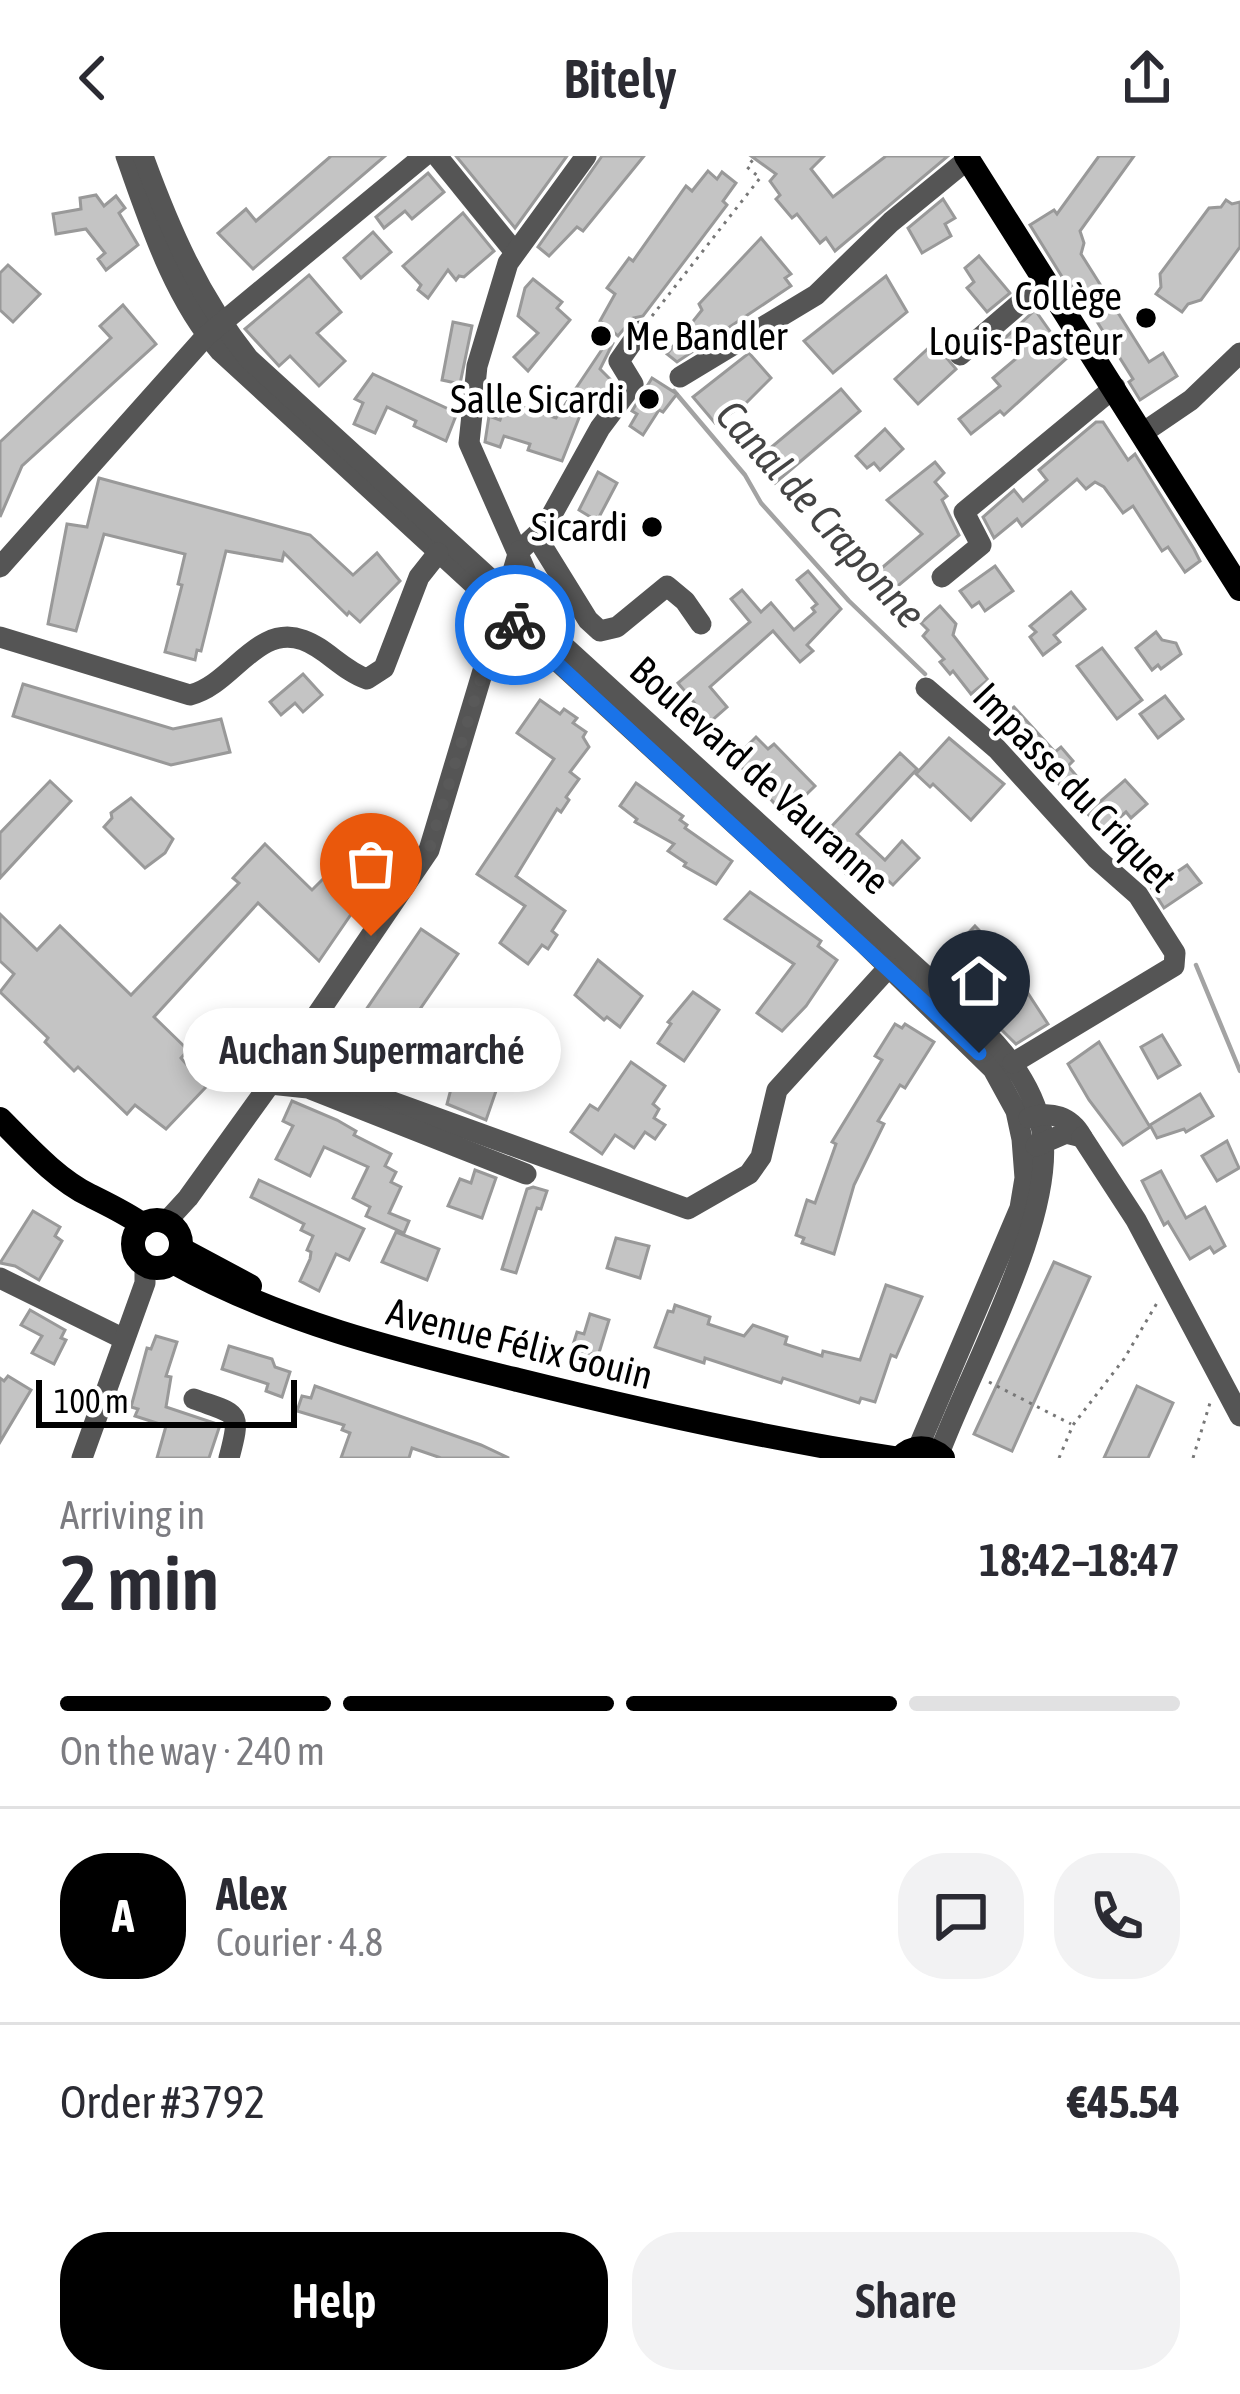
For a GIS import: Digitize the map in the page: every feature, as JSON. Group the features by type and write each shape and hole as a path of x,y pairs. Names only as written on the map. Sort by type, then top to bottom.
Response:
{"main road":[{"path":"967,157 1240,589"},
{"name":"Avenue Félix Gouin","path":"0,1119 89,1196 99,1214 158,1249 214,1264 281,1310 369,1343 744,1434 814,1458"},
{"name":"Avenue Félix Gouin","path":"744,1434 919,1455"}],"street":[{"path":"126,156 154,234 238,370 438,553 504,603"},
{"path":"143,156 214,330 504,603"},
{"path":"0,567 214,330 424,156"},
{"path":"437,156 514,251"},
{"path":"584,157 514,251 477,366 469,443 485,486 600,631 617,627 667,586 685,601 700,624"},
{"path":"680,377 816,295 967,157"},
{"path":"960,356 1046,280"},
{"path":"82,1458 158,1249 188,1198 429,850 504,603 527,543 545,527 600,428 633,384 619,361 640,331"},
{"path":"1144,432 1191,400 1240,352"},
{"path":"942,578 981,545 964,512 1115,388"},
{"name":"Boulevard de Vauranne","path":"527,543 537,597 568,638 571,653"},
{"path":"0,637 190,695 209,690 272,639 302,639 367,679 384,668 418,577 438,553"},
{"name":"Boulevard de Vauranne","path":"504,603 571,653 963,1010 1013,1064 1042,1177 1034,1221 971,1375 919,1455"},
{"name":"Boulevard de Vauranne","path":"504,603 890,967 993,1069 1028,1118"},
{"name":"Impasse du Criquet","path":"926,688 997,749 1096,858 1138,895 1175,953 1174,966 1013,1064"},
{"path":"285,1063 688,1209 748,1174 761,1157 777,1090 890,967"},
{"path":"270,1084 308,1088 526,1174"},
{"path":"1028,1118 1068,1120 1082,1137 1136,1220 1240,1416"},
{"path":"1034,1147 1066,1132 1082,1137"},
{"name":"Boulevard de Vauranne","path":"919,1455 1012,1231 1034,1147"},
{"path":"0,1277 124,1339"},
{"path":"194,1399 236,1418 229,1458"}],"path":[{"path":"640,331 760,178 747,167 756,156"},
{"path":"1059,1458 1072,1425 1124,1359 1171,1287"},
{"path":"971,1375 1042,1406 1072,1425"},
{"path":"1193,1458 1220,1378"}],"building":[{"path":"331,156 385,156 253,269 218,233 246,209 256,221"},
{"path":"456,156 567,156 515,228"},
{"path":"602,156 644,156 583,231 577,227 549,256 538,247"},
{"path":"751,156 824,156 811,169 833,197 886,156 948,156 835,251 826,238 820,243 797,214 792,218 776,199 780,195 770,181 776,174"},
{"path":"1099,156 1134,156 1080,231 1081,254 1149,362 1163,353 1177,376 1140,400 1129,382 1133,379 1074,285 1069,288 1030,225 1054,210 1057,214"},
{"path":"708,171 717,179 722,172 736,183 723,201 727,205 643,316 633,318 618,336 600,321 615,294 607,288 629,258 633,261 686,186 692,191"},
{"path":"428,173 444,192 412,219 405,211 384,228 376,217"},
{"path":"96,195 104,206 116,196 125,208 119,213 138,245 106,270 98,259 105,253 86,229 56,234 53,214 81,209 80,198"},
{"path":"943,199 955,218 945,224 951,236 922,253 908,228"},
{"path":"1226,200 1240,202 1240,247 1201,300 1182,312 1156,294 1160,274 1209,208 1221,207"},
{"path":"463,213 494,251 464,277 456,280 448,270 428,298 403,266"},
{"path":"373,232 391,252 361,278 344,258"},
{"path":"761,238 791,274 785,278 791,286 677,362 667,354 702,310 699,304"},
{"path":"979,256 1010,293 987,312 967,288 974,282 965,268"},
{"path":"8,265 40,294 13,322 0,310 0,273"},
{"path":"309,275 341,312 317,333 345,361 319,386 290,356 279,366 245,329"},
{"path":"886,276 907,312 833,373 804,341"},
{"path":"533,279 562,302 557,308 570,320 528,371 514,357 538,333 518,316 525,288"},
{"path":"123,305 156,344 22,466 0,517 0,442 111,338 100,326"},
{"path":"1035,310 1068,357 1004,415 1000,411 971,434 959,419 1000,386 993,378 1018,357 1004,339"},
{"path":"453,322 472,326 460,384 442,380"},
{"path":"609,339 613,343 600,369 615,384 601,402 590,390 562,461 504,436 500,447 485,442 489,416 500,420 506,403 516,412 522,407 556,418"},
{"path":"934,343 956,369 918,404 895,379"},
{"path":"749,353 771,378 745,404 715,423 693,397"},
{"path":"373,374 457,413 446,441 387,407 375,433 354,424 363,403 355,399"},
{"name":"Salle Sicardi","path":"652,378 677,394 663,412 659,410 643,435 630,426 637,414 632,411"},
{"path":"841,389 860,411 775,483 756,460"},
{"path":"1096,422 1103,422 1128,460 1135,454 1194,549 1200,561 1185,572 1168,547 1162,551 1133,506 1123,513 1095,482 1086,489 1077,479 1022,526 1017,519 994,538 983,517 1014,490 1023,501 1047,480 1039,470"},
{"path":"885,429 903,449 880,470 874,463 867,468 856,456"},
{"path":"935,462 944,473 935,482 947,496 942,500 959,535 893,590 877,572 922,534 887,500"},
{"path":"598,472 617,483 597,521 579,510"},
{"path":"99,478 310,535 353,575 377,553 400,581 360,622 284,553 282,561 226,551 195,660 165,652 185,554 104,534 76,631 48,624 67,524 87,527"},
{"path":"995,566 1013,591 985,611 979,602 972,607 960,591"},
{"path":"808,571 841,609 807,645 813,651 800,662 773,631 710,687 727,707 710,722 678,683 750,622 731,599 742,590 761,612 771,603 794,630 815,612 812,608 817,604 797,580"},
{"path":"1071,592 1085,609 1054,635 1060,642 1043,655 1030,637 1036,632 1030,626"},
{"path":"940,606 956,624 953,635 988,680 971,694 923,636 928,630 921,623"},
{"path":"1156,632 1162,640 1176,643 1181,654 1152,670 1136,648"},
{"path":"1102,648 1142,700 1117,719 1077,666"},
{"path":"303,674 322,695 303,712 295,703 281,715 270,702"},
{"path":"23,684 173,729 221,719 230,752 171,765 13,716"},
{"path":"1165,696 1183,719 1158,738 1140,714"},
{"path":"540,700 560,714 564,709 577,718 573,723 586,732 583,737 589,747 570,772 579,779 566,797 569,800 561,812 557,809 516,876 565,911 552,931 557,935 548,949 542,945 528,964 500,943 525,906 477,874 554,759 517,733"},
{"path":"1014,707 1055,752 1061,747 1073,761 1068,766 1080,780 1066,792 1000,719"},
{"path":"756,737 768,749 774,744 815,786 785,815 734,759"},
{"path":"949,738 1004,784 971,820 916,774"},
{"path":"900,753 917,769 857,834 885,860 902,841 919,858 893,885 884,877 879,883 872,876 850,878 840,868 841,847 835,841 840,836 830,828"},
{"path":"1125,780 1147,804 1131,818 1126,812 1103,832 1087,813"},
{"path":"50,781 71,801 0,878 0,833"},
{"path":"636,783 683,816 680,820 685,828 732,861 716,884 684,866 668,851 674,844 635,822 620,806"},
{"path":"131,798 173,839 165,853 145,868 104,827 111,813"},
{"path":"265,844 312,890 338,864 367,891 319,961 258,903 154,1017 188,1050 181,1058 206,1087 166,1129 135,1105 127,1114 78,1067 74,1071 0,992 14,974 0,961 0,914 37,950 60,926 131,995 239,883 233,878"},
{"path":"1187,865 1201,883 1164,908 1152,889"},
{"path":"750,892 821,941 818,946 837,960 806,1006 782,1031 757,1013 794,964 725,919"},
{"path":"975,926 1003,955 1048,1024 1016,1044 937,966"},
{"path":"421,929 458,954 380,1067 344,1042"},
{"path":"598,960 642,996 620,1027 575,995"},
{"path":"693,992 719,1010 684,1061 658,1043 668,1022"},
{"path":"895,1024 902,1028 905,1024 934,1042 878,1121 884,1124 854,1185 834,1254 802,1243 804,1238 796,1235 807,1200 815,1203 836,1144 832,1142 882,1060 875,1056"},
{"path":"1162,1035 1180,1065 1158,1078 1141,1047"},
{"path":"1099,1042 1150,1127 1123,1145 1068,1064"},
{"path":"631,1062 665,1086 653,1104 659,1109 654,1118 665,1125 655,1139 645,1132 634,1148 615,1135 602,1154 571,1132 590,1105 598,1110"},
{"path":"453,1069 467,1074 465,1080 496,1091 486,1120 447,1104 451,1089 446,1088"},
{"path":"1200,1094 1213,1116 1186,1132 1157,1138 1150,1125"},
{"path":"292,1101 337,1120 356,1131 354,1135 391,1154 385,1166 396,1172 391,1182 401,1187 389,1213 409,1221 404,1233 366,1216 370,1207 353,1198 368,1167 324,1147 310,1176 276,1159 293,1126 283,1121"},
{"path":"1227,1141 1239,1168 1217,1181 1202,1156"},
{"path":"475,1170 496,1178 482,1218 448,1206 460,1179 471,1183"},
{"path":"1161,1171 1186,1218 1205,1207 1225,1246 1214,1253 1210,1247 1190,1259 1168,1222 1164,1225 1142,1181"},
{"path":"259,1180 364,1229 349,1260 336,1254 319,1291 300,1281 313,1236 301,1230 304,1224 251,1197"},
{"path":"527,1189 547,1191 541,1209 537,1208 516,1273 502,1269"},
{"path":"33,1211 60,1227 55,1236 62,1241 39,1280 0,1263"},
{"path":"396,1232 439,1249 427,1280 382,1262"},
{"path":"616,1238 649,1246 640,1278 607,1268"},
{"path":"1054,1262 1090,1277 1012,1451 974,1434"},
{"path":"886,1285 922,1297 896,1357 891,1355 875,1402 861,1398 859,1403 783,1378 781,1383 655,1347 668,1311 673,1312 675,1305 710,1317 708,1324 744,1336 753,1325 787,1337 785,1344 822,1356 823,1351 860,1360"},
{"path":"30,1310 65,1330 61,1338 66,1340 54,1364 32,1353 42,1336 21,1325"},
{"path":"590,1314 609,1320 598,1356 572,1348 577,1332 584,1334"},
{"path":"156,1336 177,1342 166,1376 171,1377 166,1407 220,1425 209,1458 157,1458 166,1426 135,1416 138,1409 131,1407 147,1348 151,1349"},
{"path":"229,1346 272,1359 275,1367 290,1372 282,1397 266,1391 268,1384 222,1369"},
{"path":"8,1376 31,1390 0,1442 0,1378 4,1381"},
{"path":"315,1386 509,1458 441,1458 412,1448 409,1458 341,1458 350,1433 342,1430 344,1425 297,1411 302,1396 311,1398"},
{"path":"1137,1386 1173,1403 1148,1458 1104,1458"}],"waterway":[{"name":"Canal de Craponne","path":"674,391 745,475 761,503 849,601 925,674"},
{"name":"Canal de Craponne","path":"1196,965 1240,1071"}],"way so far":[{"path":"371,936 429,850 501,612 515,625"}],"place":[{"name":"Collège Louis-Pasteur","path":"1146,318"},
{"name":"Me Bandler","path":"601,336"},
{"name":"Salle Sicardi","path":"649,399"},
{"name":"Sicardi","path":"652,527"},
{"name":"Auchan Supermarché","path":"371,936"}],"route":[{"path":"515,625 979,1053"}]}
